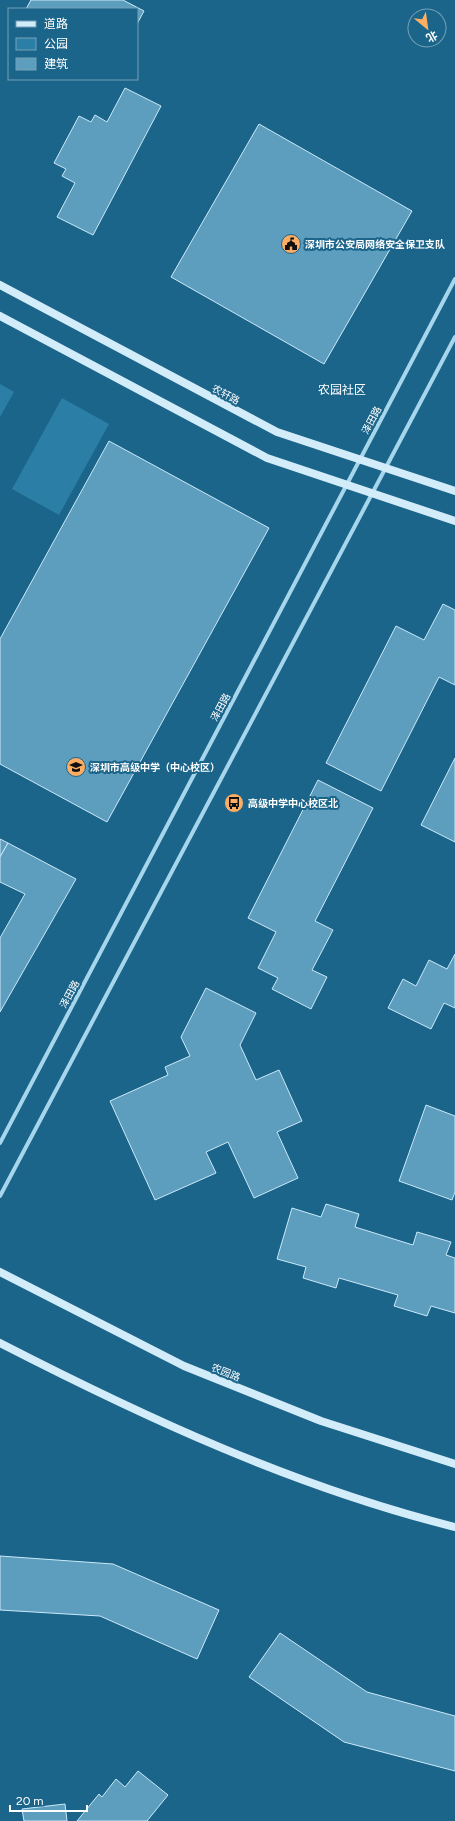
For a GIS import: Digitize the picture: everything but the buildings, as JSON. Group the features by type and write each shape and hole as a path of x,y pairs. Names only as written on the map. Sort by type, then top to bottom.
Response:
{"street":[{"name":"泽田路","path":"0,1143 455,279"},
{"name":"农轩路","path":"0,285 277,432 455,491"},
{"path":"0,316 267,458 455,521"},
{"path":"0,1196 455,337"},
{"name":"农园路","path":"0,1272 184,1366 321,1421 455,1464"},
{"path":"0,1343 122,1404 218,1447 313,1484 417,1518 455,1527"}],"green space":[{"path":"0,384 14,392 0,417"},
{"path":"62,398 109,424 59,515 12,489"}],"place":[{"name":"深圳市公安局网络安全保卫支队","path":"291,244"},
{"name":"深圳市高级中学（中心校区）","path":"76,767"},
{"name":"高级中学中心校区北","path":"234,803"}],"district":[{"name":"农园社区","path":"342,390"}]}
